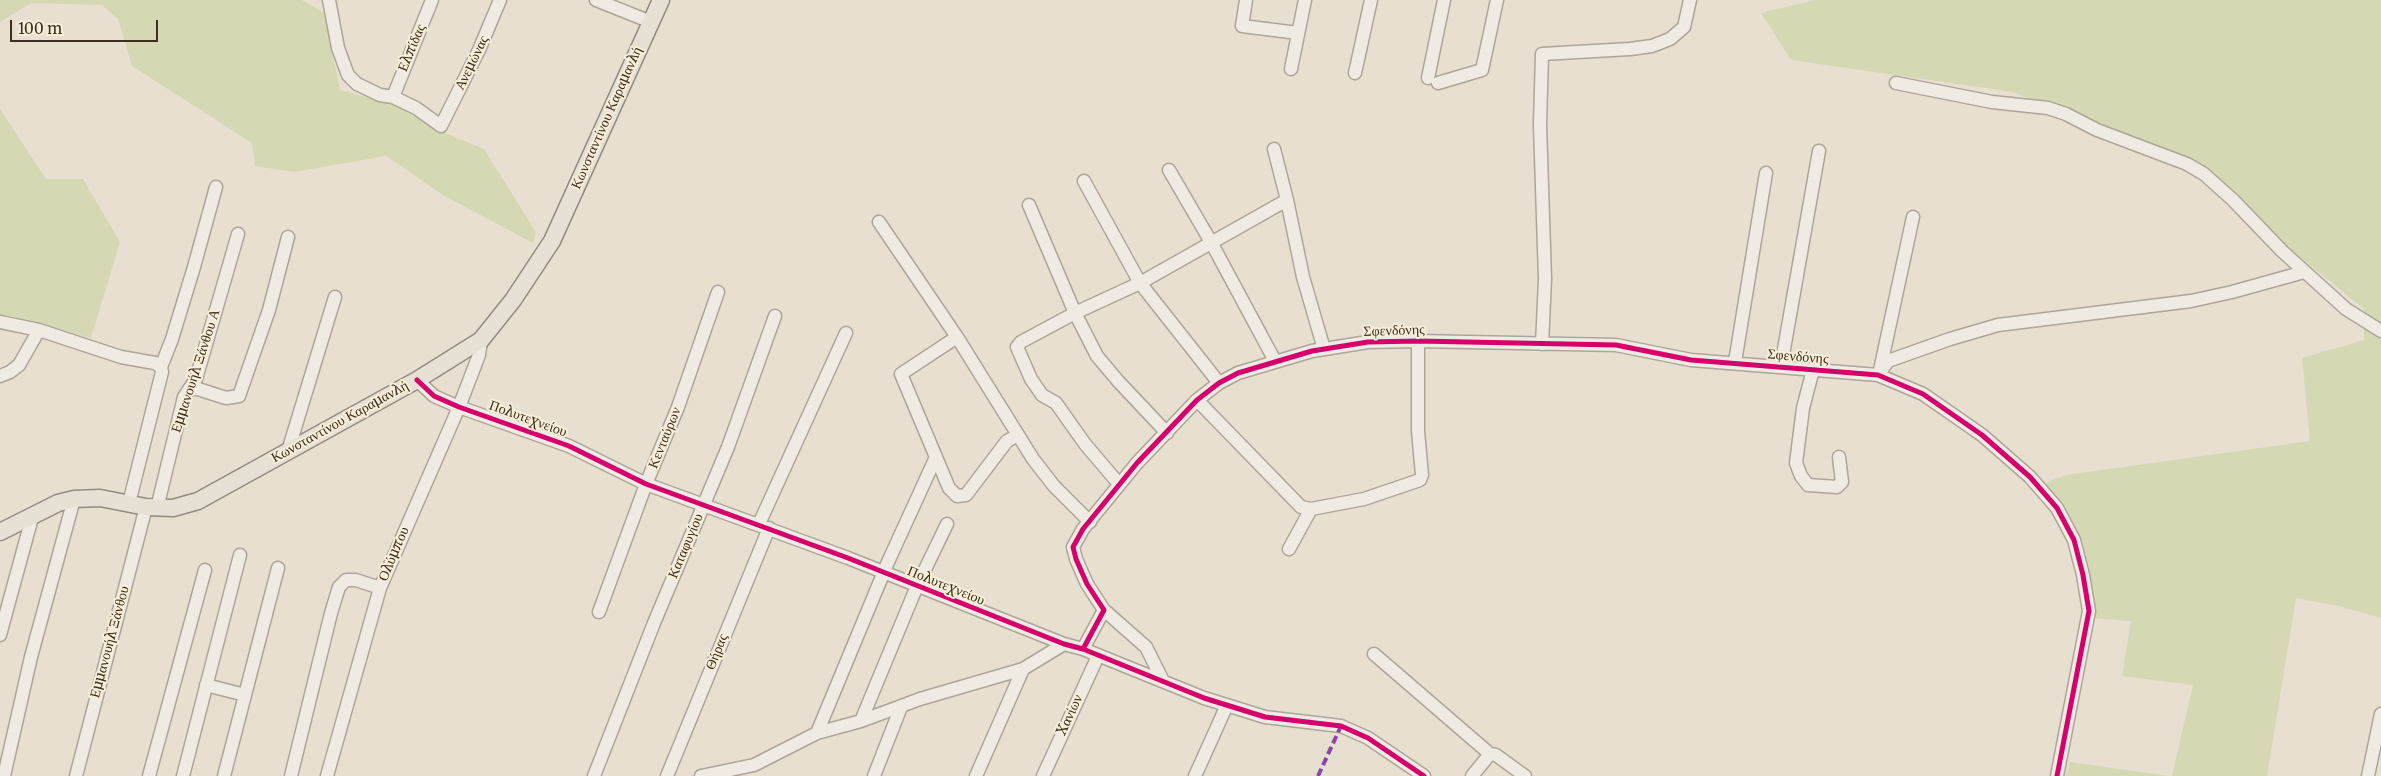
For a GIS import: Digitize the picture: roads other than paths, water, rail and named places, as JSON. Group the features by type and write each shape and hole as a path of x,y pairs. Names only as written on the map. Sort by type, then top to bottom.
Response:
{"main road":[{"name":"Κωνσταντίνου Καραμανλή","path":"0,532 33,514 58,503 74,499 100,498 152,508 173,508 198,500 417,380 480,340 513,300 552,241 661,0"}],"street":[{"path":"328,0 338,48 348,75 357,84 380,95 393,97"},
{"name":"Ελπίδας","path":"393,97 432,0"},
{"name":"Ανεμώνας","path":"393,97 416,108 441,126 479,50 500,0"},
{"path":"596,0 650,22"},
{"path":"1246,0 1242,26 1298,33"},
{"path":"1292,69 1305,0"},
{"path":"1355,73 1370,0"},
{"path":"1444,0 1433,81 1482,70 1496,0"},
{"path":"1542,344 1545,280 1540,126 1542,54 1652,46 1670,39 1684,27 1690,0"},
{"path":"1896,83 1992,102 2048,108 2066,114 2097,130 2187,164 2204,174 2233,200 2304,272 2346,309 2381,331"},
{"path":"1274,148 1303,278 1324,349"},
{"path":"1781,366 1819,151"},
{"path":"1169,170 1211,242 1275,361"},
{"path":"1735,362 1766,172"},
{"path":"1084,181 1140,283 1219,383"},
{"path":"129,503 162,372 161,367 172,339 194,267 216,187"},
{"path":"1119,484 1085,444 1056,403 1042,395 1017,347 1020,342 1075,312 1140,283 1287,200"},
{"path":"1029,205 1075,312 1098,356 1118,381 1167,433"},
{"path":"1878,375 1913,217"},
{"path":"879,222 957,337 1018,435 1054,486 1090,522"},
{"name":"Εμμανουήλ Ξάνθου Α","path":"152,508 184,397 196,378 238,234"},
{"path":"189,389 226,398 239,396 269,310 288,237"},
{"path":"1878,375 1888,361 1950,338 1998,326 2191,301 2260,285 2304,272"},
{"name":"Κενταύρων","path":"599,612 646,484 678,407 718,292"},
{"path":"288,451 335,297"},
{"name":"Καταφυγίου","path":"594,776 744,405 775,316"},
{"path":"0,322 39,330 121,357 155,363 161,367"},
{"path":"0,376 10,372 19,365 39,330"},
{"name":"Θήρας","path":"667,776 764,526 846,333"},
{"path":"957,337 900,374 949,488 957,496 966,495 1007,441 1018,435"},
{"name":"Ολύμπου","path":"326,776 380,588 459,407 479,355 480,340"},
{"path":"1198,400 1301,507 1311,509 1364,499 1420,480 1422,475 1418,431 1418,340"},
{"name":"Σφενδόνης","path":"1104,610 1087,584 1076,559 1073,547 1083,529 1119,484 1198,400 1219,383 1238,372 1324,349 1368,342 1418,340 1616,345 1691,360 1735,362 1878,375 1923,394 1982,435 2030,477 2057,508 2074,540 2083,575 2089,611 2057,776"},
{"path":"1813,370 1802,408 1796,463 1801,476 1808,485 1837,487 1842,482 1839,457"},
{"name":"Πολυτεχνείου","path":"417,380 434,396 459,407 569,446 646,484 764,526 1064,644 1083,649 1204,698 1265,717 1341,726 1368,738 1424,776"},
{"path":"817,733 884,573 936,457"},
{"path":"4,776 31,657 74,499"},
{"name":"Εμμανουήλ Ξάνθου","path":"76,776 152,508"},
{"path":"1289,549 1311,509"},
{"path":"0,635 33,514"},
{"path":"861,721 917,586 947,524"},
{"path":"183,776 240,555"},
{"path":"224,776 278,568"},
{"path":"149,776 205,570"},
{"path":"291,776 331,612 339,587 346,580 356,580 380,588"},
{"path":"1083,649 1104,610 1146,647 1163,681"},
{"path":"701,776 752,770 817,733 861,721 920,698 1023,669 1064,644"},
{"path":"1374,654 1490,754 1496,755 1526,776"},
{"name":"Χανίων","path":"1043,776 1098,656"},
{"path":"976,776 1023,669"},
{"path":"206,685 245,695"},
{"path":"1195,776 1227,705"},
{"path":"874,776 901,707"},
{"path":"2368,776 2381,714"},
{"path":"1472,776 1490,754"}]}
